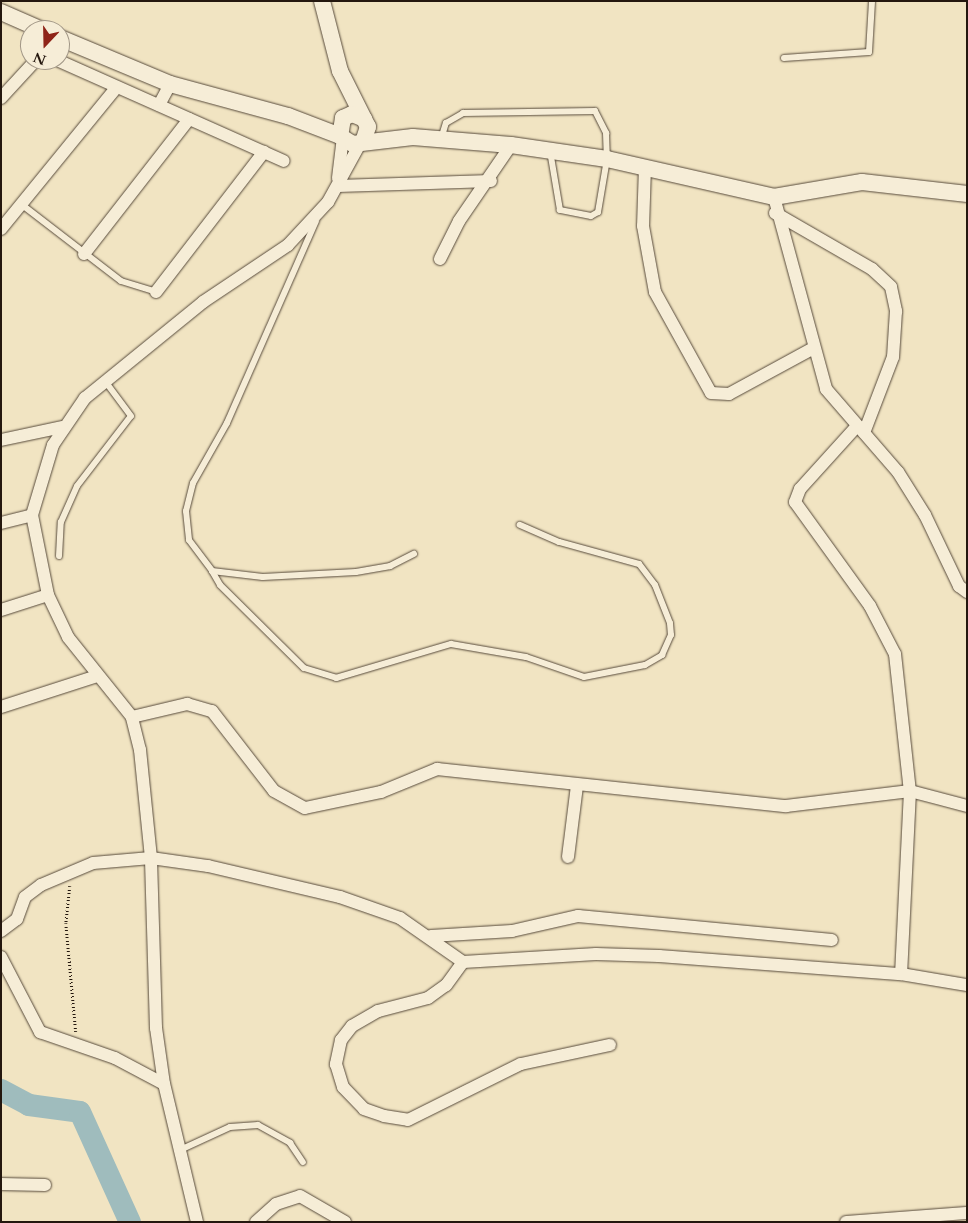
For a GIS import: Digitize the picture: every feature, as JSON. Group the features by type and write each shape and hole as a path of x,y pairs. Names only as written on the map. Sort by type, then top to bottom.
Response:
{"street":[{"path":"197,1222 164,1084 156,1028 151,858 140,750 132,717 97,676 68,637 48,595 32,515 62,427 105,381 203,302 288,245 317,218 338,186 364,131 340,71 322,1"},
{"path":"1,12 20,20"},
{"path":"70,42 170,84 342,129 441,140 511,145 607,159 645,167 775,205 872,270 891,287 896,311 893,357 860,430 800,488 795,502 870,606 895,654 910,791 901,974"},
{"path":"70,66 284,161"},
{"path":"1,98 27,70"},
{"path":"338,186 342,129 340,71"},
{"path":"158,106 170,84"},
{"path":"1,229 117,87"},
{"path":"342,129 352,114 364,131"},
{"path":"84,254 189,118"},
{"path":"440,259 459,221 491,181 511,145"},
{"path":"156,292 264,152"},
{"path":"645,167 645,258 665,315 707,389 719,396 729,394 812,349"},
{"path":"338,186 491,181"},
{"path":"775,205 862,182 967,194"},
{"path":"775,205 812,349 826,390 912,494 959,586 967,592"},
{"path":"1,440 62,427"},
{"path":"1,524 32,515"},
{"path":"1,610 48,595"},
{"path":"1,707 97,676"},
{"path":"132,717 187,704 212,710 274,791 305,808 381,792 437,769 577,786 786,806 910,791 967,806"},
{"path":"568,857 577,786"},
{"path":"1,931 17,920 30,892 72,871 93,862 151,858 208,866 340,897 400,918 431,936 463,962 596,954 901,974 967,985"},
{"path":"431,936 512,931 578,916 832,940"},
{"path":"1,957 33,1026 51,1038 116,1058 164,1084"},
{"path":"463,962 446,986 428,998 378,1011 352,1026 341,1040 336,1064 343,1087 364,1109 408,1120 521,1064 610,1045"},
{"path":"1,1184 45,1185"},
{"path":"256,1222 276,1204 300,1196 345,1222"},
{"path":"846,1222 966,1213"},
{"path":"950,1222 966,1213"}],"lane":[{"path":"784,58 869,52 872,1"},
{"path":"441,140 442,127 463,113 586,108 602,122 607,159 598,212 566,213 557,202 550,151"},
{"path":"21,204 121,281 156,292"},
{"path":"317,218 227,424 193,483 186,511 190,540 220,585 304,668 336,678 451,644 526,657 584,677 644,665 662,655 671,635 670,623 655,585 639,564 559,542 520,525"},
{"path":"59,556 61,522 77,486 131,416 105,381"},
{"path":"212,571 263,577 356,572 390,566 414,554"},
{"path":"180,1150 230,1127 258,1125 290,1143 304,1162"}],"path":[{"path":"72,871 66,924 78,1046"}],"waterway":[{"path":"1,1090 29,1105 80,1112 130,1222"}]}
